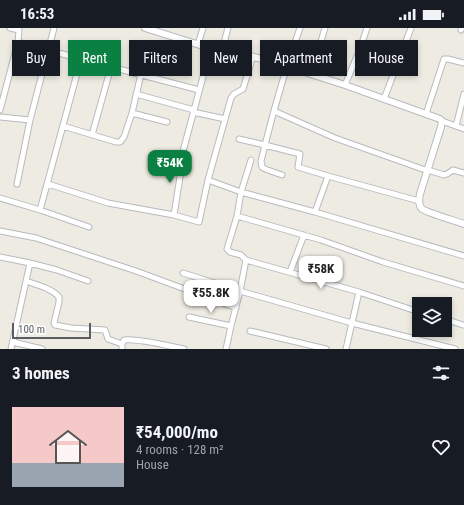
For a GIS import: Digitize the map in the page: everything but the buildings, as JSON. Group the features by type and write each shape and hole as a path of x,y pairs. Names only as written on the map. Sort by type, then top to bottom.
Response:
{"street":[{"path":"10,28 19,30 18,40"},
{"path":"51,40 54,28"},
{"path":"145,28 198,44 203,28"},
{"path":"226,40 228,28"},
{"path":"296,40 300,28"},
{"path":"321,40 325,28"},
{"path":"345,85 367,28"},
{"path":"384,99 411,28"},
{"path":"48,184 108,203 174,215 199,222 208,180 232,96 241,91 244,86 253,56 260,58"},
{"path":"426,114 444,59 464,63"},
{"path":"0,110 12,65"},
{"path":"17,184 30,120 41,76"},
{"path":"40,210 76,76"},
{"path":"92,135 108,76"},
{"path":"63,126 120,142 132,113 140,76"},
{"path":"148,76 199,90"},
{"path":"174,215 182,155 203,76"},
{"path":"282,175 262,167 261,161 284,76"},
{"path":"316,76 426,114 464,129"},
{"path":"136,94 225,119"},
{"path":"456,126 464,94"},
{"path":"274,111 335,138 443,175 453,170 464,173"},
{"path":"132,113 167,122"},
{"path":"0,117 30,120"},
{"path":"442,121 419,201 424,210 464,224"},
{"path":"239,139 300,154 298,167 419,201"},
{"path":"251,160 227,249 230,252 241,255 246,260 359,292 412,310"},
{"path":"315,212 328,176"},
{"path":"208,180 242,192 464,256"},
{"path":"0,198 89,227"},
{"path":"236,216 321,240 383,262 464,286"},
{"path":"0,231 36,238 136,271 236,308"},
{"path":"290,272 304,235"},
{"path":"0,257 57,270 88,281"},
{"path":"226,349 246,260"},
{"path":"11,349 30,263"},
{"path":"183,272 240,291 352,323 455,349"},
{"path":"26,281 48,289 59,297 54,323 55,325 71,328 105,330 108,339 122,347 124,340 130,340 152,342 184,349"},
{"path":"346,349 359,292"},
{"path":"189,317 230,326"},
{"path":"452,321 464,325"},
{"path":"250,331 300,346 326,349"},
{"path":"13,342 42,349"}]}
